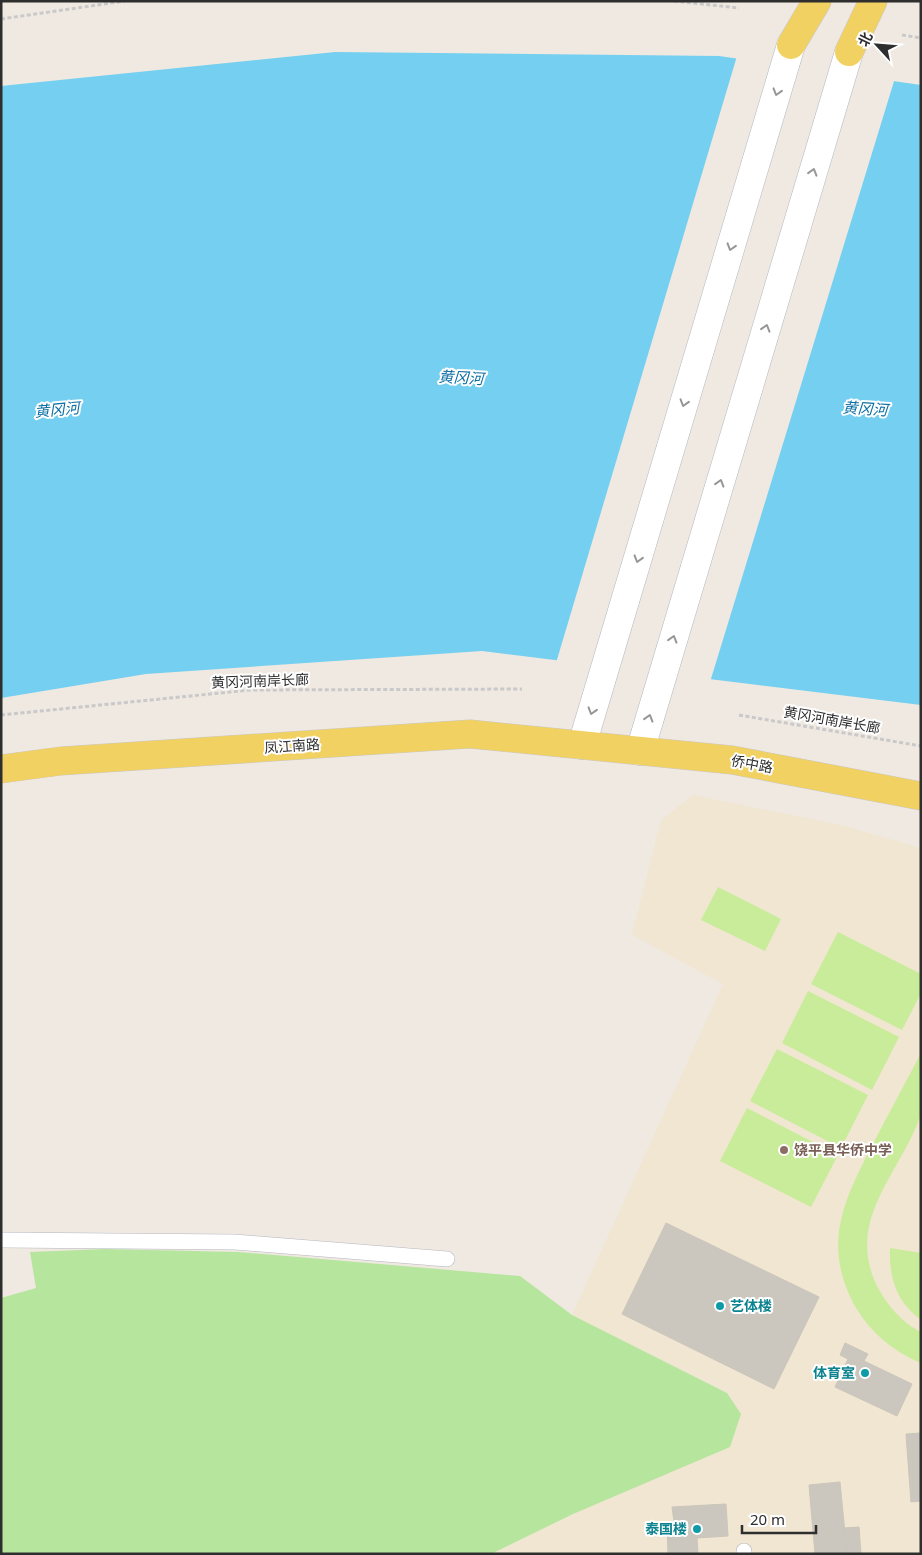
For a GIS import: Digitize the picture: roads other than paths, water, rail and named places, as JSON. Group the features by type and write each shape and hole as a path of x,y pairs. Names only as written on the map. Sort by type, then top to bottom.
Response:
{"main road":[{"path":"582,745 791,45 817,1"},
{"path":"640,751 849,52 873,1"},
{"name":"凤江南路","path":"1,769 61,761 470,734 582,745"},
{"name":"侨中路","path":"582,745 732,760 921,796"}],"lane":[{"path":"1,1240 235,1242 447,1259"}],"water":[{"name":"黄冈河","path":"335,52 719,56 921,85 921,705 482,651 146,674 1,698 1,86"}],"place":[{"name":"饶平县华侨中学","path":"784,1150"},
{"name":"艺体楼","path":"720,1306"},
{"name":"体育室","path":"865,1373"},
{"name":"泰国楼","path":"697,1529"}]}
